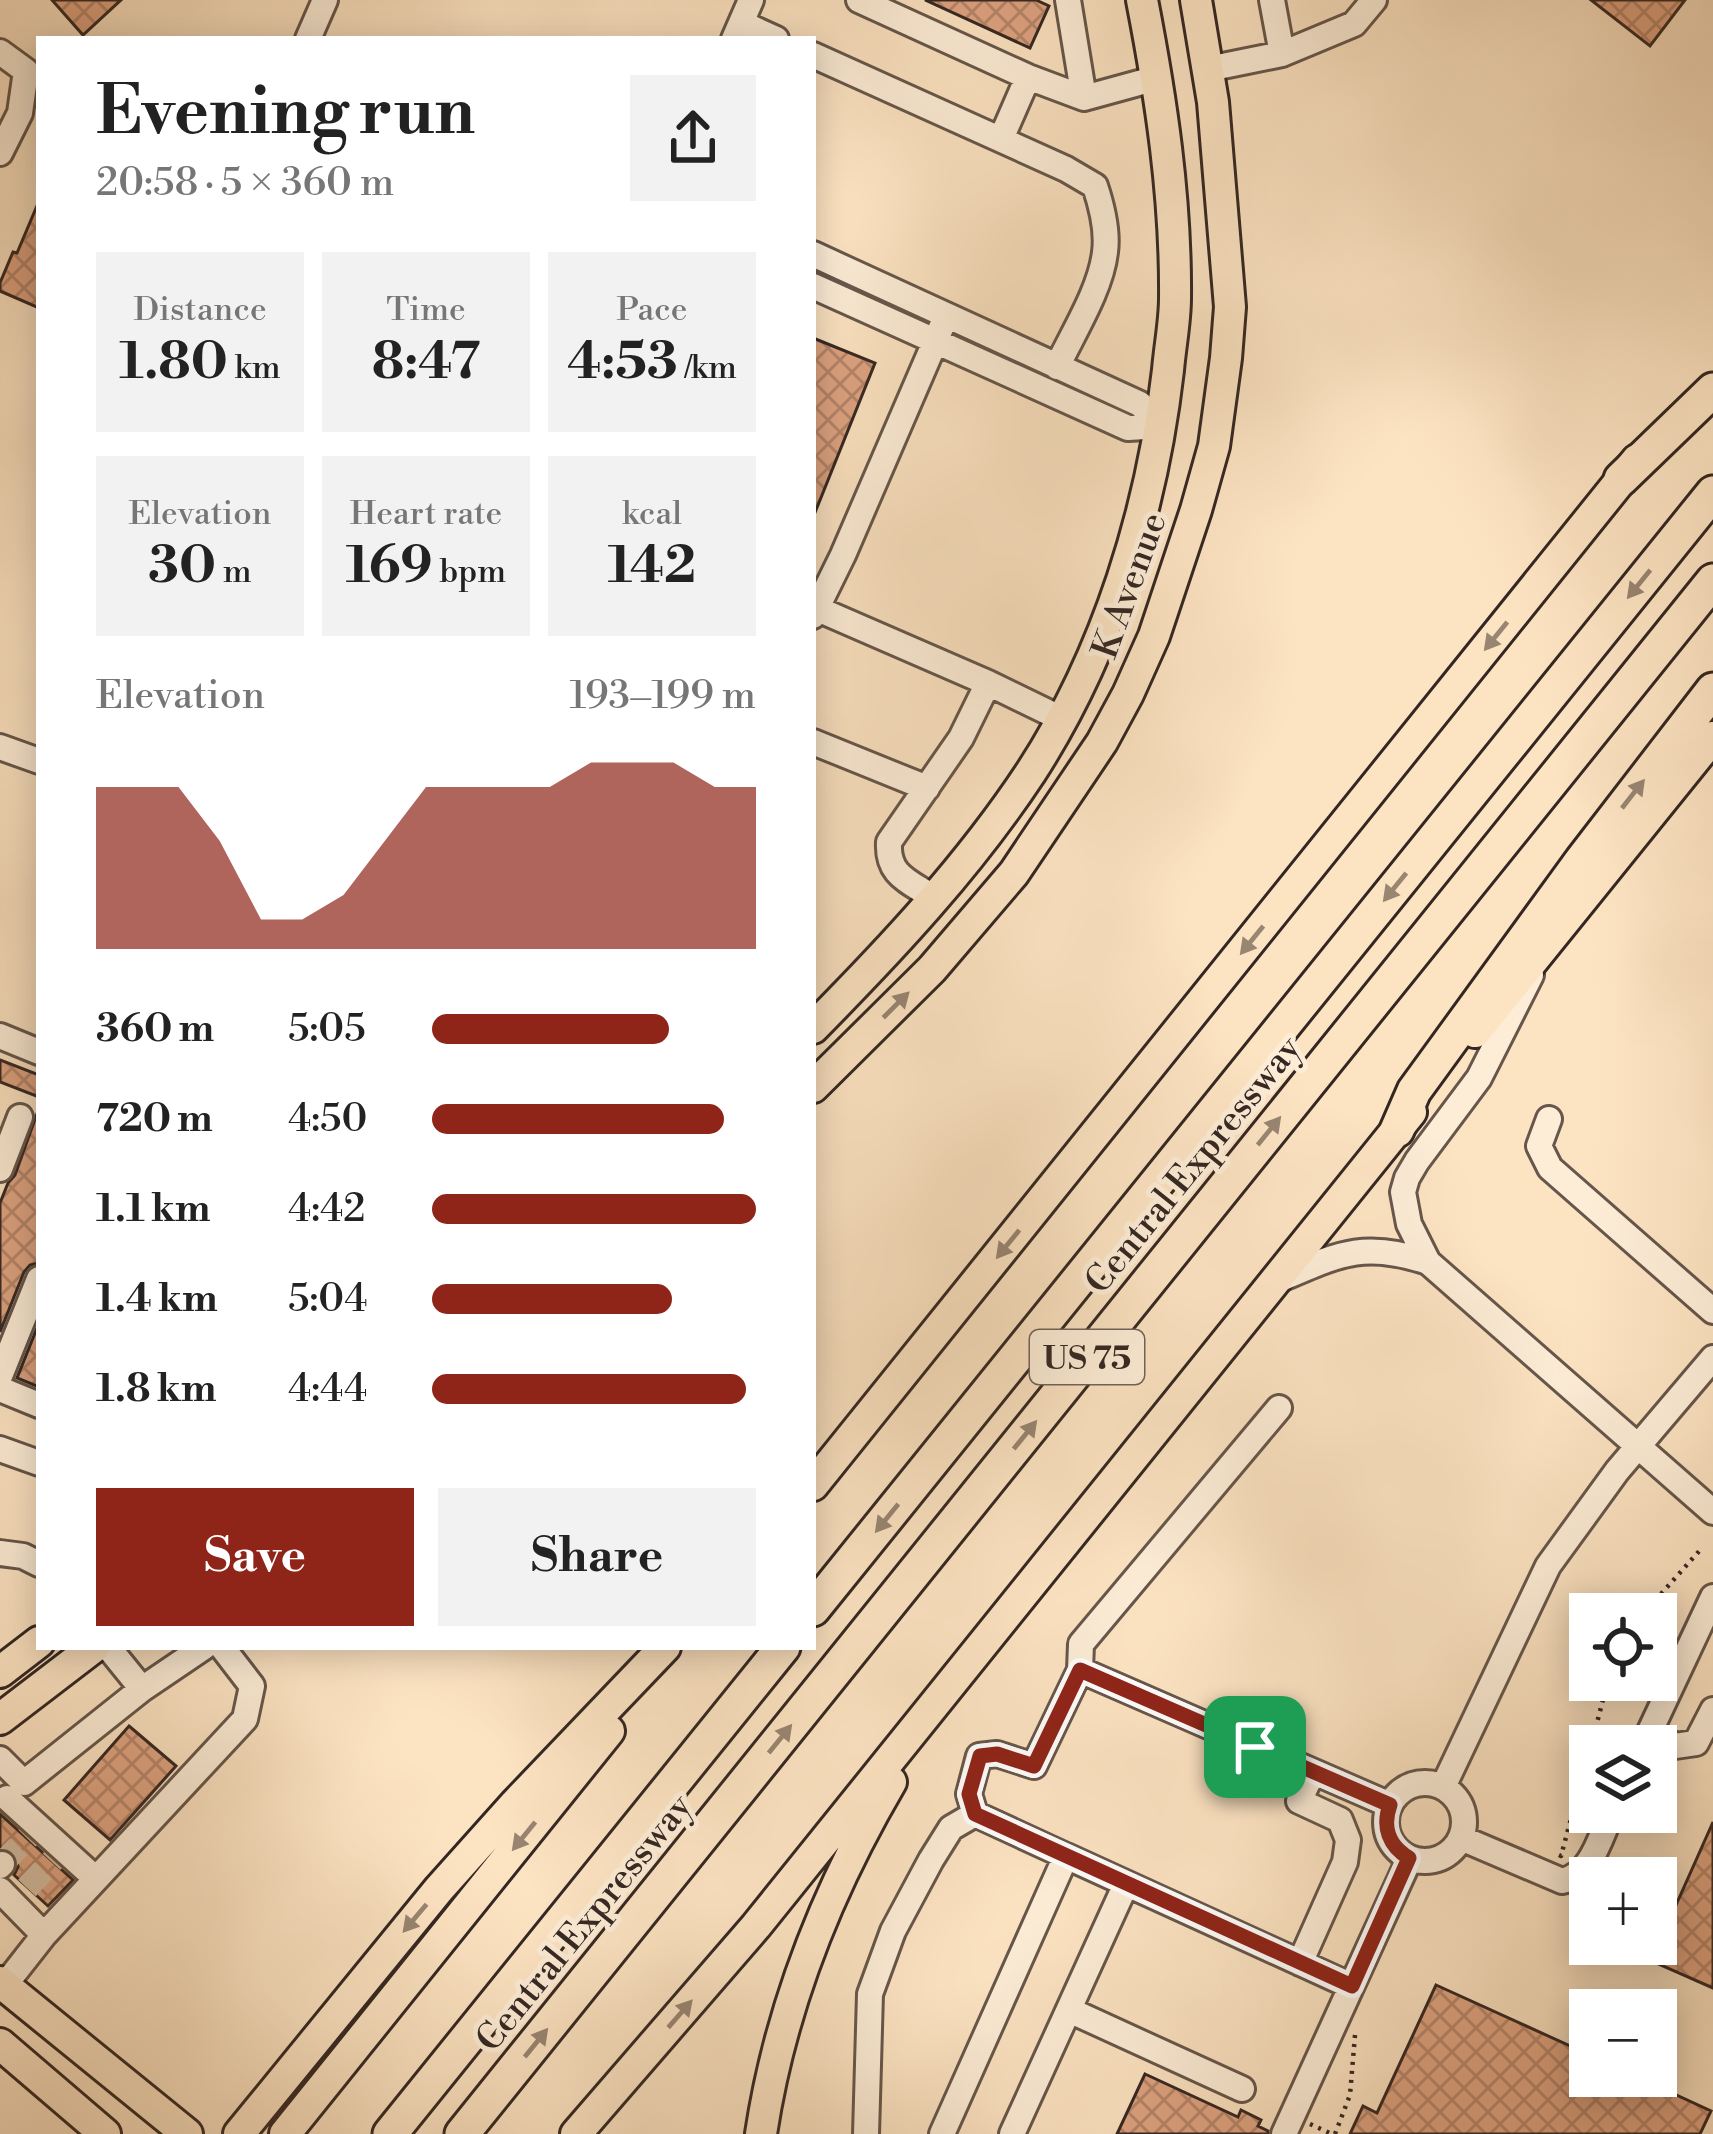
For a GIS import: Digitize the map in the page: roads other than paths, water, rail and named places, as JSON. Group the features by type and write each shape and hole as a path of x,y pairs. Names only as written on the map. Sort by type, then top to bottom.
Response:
{"highway":[{"path":"1621,479 1713,390"},
{"name":"Central Expressway","path":"816,1606 1713,493"},
{"name":"Central Expressway","path":"462,2134 1713,581"},
{"path":"1396,1130 1414,1091 1713,690"},
{"name":"Central Expressway","path":"390,2134 781,1650"}],"main road":[{"name":"K Avenue","path":"816,1025 934,898 1032,770 1096,647 1126,569 1161,426 1175,302 1173,205 1142,0"},
{"name":"K Avenue","path":"816,1084 969,928 1014,873 1102,742 1154,636 1214,446 1230,308 1223,201 1196,0"},
{"path":"1157,79 1208,69"},
{"path":"816,1481 1713,367"},
{"path":"1161,426 1214,446"},
{"path":"1062,719 1102,742"},
{"path":"576,2134 756,1926 1713,737"},
{"path":"0,1672 36,1644"},
{"path":"0,1719 90,1650"},
{"path":"239,2134 464,1860 662,1650"},
{"path":"285,2134 674,1650"},
{"path":"760,2134 774,2059 815,1935 856,1842 937,1701"},
{"path":"1,1986 187,2134"},
{"path":"0,2044 105,2134"}],"street":[{"path":"319,35 326,0"},
{"path":"859,0 1084,98 1157,79"},
{"path":"1068,0 1084,98"},
{"path":"1272,0 1282,54"},
{"path":"1208,69 1282,54 1354,24 1374,0"},
{"path":"742,21 770,36"},
{"path":"0,52 26,71 20,113 0,153"},
{"path":"816,56 1095,186 1104,213 1106,253 1057,367"},
{"path":"1001,139 1028,77"},
{"path":"816,255 1140,404 1161,426"},
{"path":"816,287 1128,428 1161,426"},
{"path":"816,607 947,314"},
{"path":"816,612 988,682 1062,719"},
{"path":"934,898 897,873 888,860 890,842 961,738 988,682"},
{"path":"816,743 927,788"},
{"path":"0,747 36,760"},
{"path":"1548,941 1479,1078 1407,1178 1403,1192 1409,1224 1428,1262 1713,1512"},
{"path":"0,1036 36,1051"},
{"path":"0,1169 20,1117"},
{"path":"1549,1119 1539,1146 1550,1168 1713,1310"},
{"path":"1276,1281 1326,1259 1365,1250 1390,1251 1428,1262"},
{"path":"0,1376 36,1286"},
{"path":"1443,1787 1547,1565 1713,1358"},
{"path":"0,1389 36,1404"},
{"path":"1279,1408 1081,1644 1080,1670 1034,1766 997,1754 980,1756 969,1794 975,1814 1352,1986"},
{"path":"0,1449 36,1462"},
{"path":"0,1552 36,1562"},
{"path":"1653,1725 1713,1597"},
{"path":"110,1650 142,1689"},
{"path":"10,1795 142,1689 200,1650"},
{"path":"1,1986 245,1719 252,1686 224,1650"},
{"path":"1080,1670 1390,1805"},
{"path":"1677,1746 1696,1743 1713,1710"},
{"path":"0,1759 10,1795 34,1831 96,1879"},
{"path":"1300,1963 1345,1862 1348,1840 1340,1820 1299,1801 1313,1772"},
{"path":"1412,1785 1443,1787 1463,1810 1461,1838 1438,1859 1409,1858 1388,1836 1390,1805 1412,1785"},
{"path":"866,2134 870,1994 893,1931 931,1860 951,1828 975,1814"},
{"path":"1461,1838 1562,1881 1584,1872 1602,1833"},
{"path":"942,2134 1066,1856"},
{"path":"1284,2134 1409,1858"},
{"path":"1012,2134 1126,1884"},
{"path":"14,1894 44,1935"},
{"path":"1069,2010 1242,2089"}],"tunnel":[{"path":"2,1864 30,1835"},
{"path":"27,1888 55,1858"}]}
